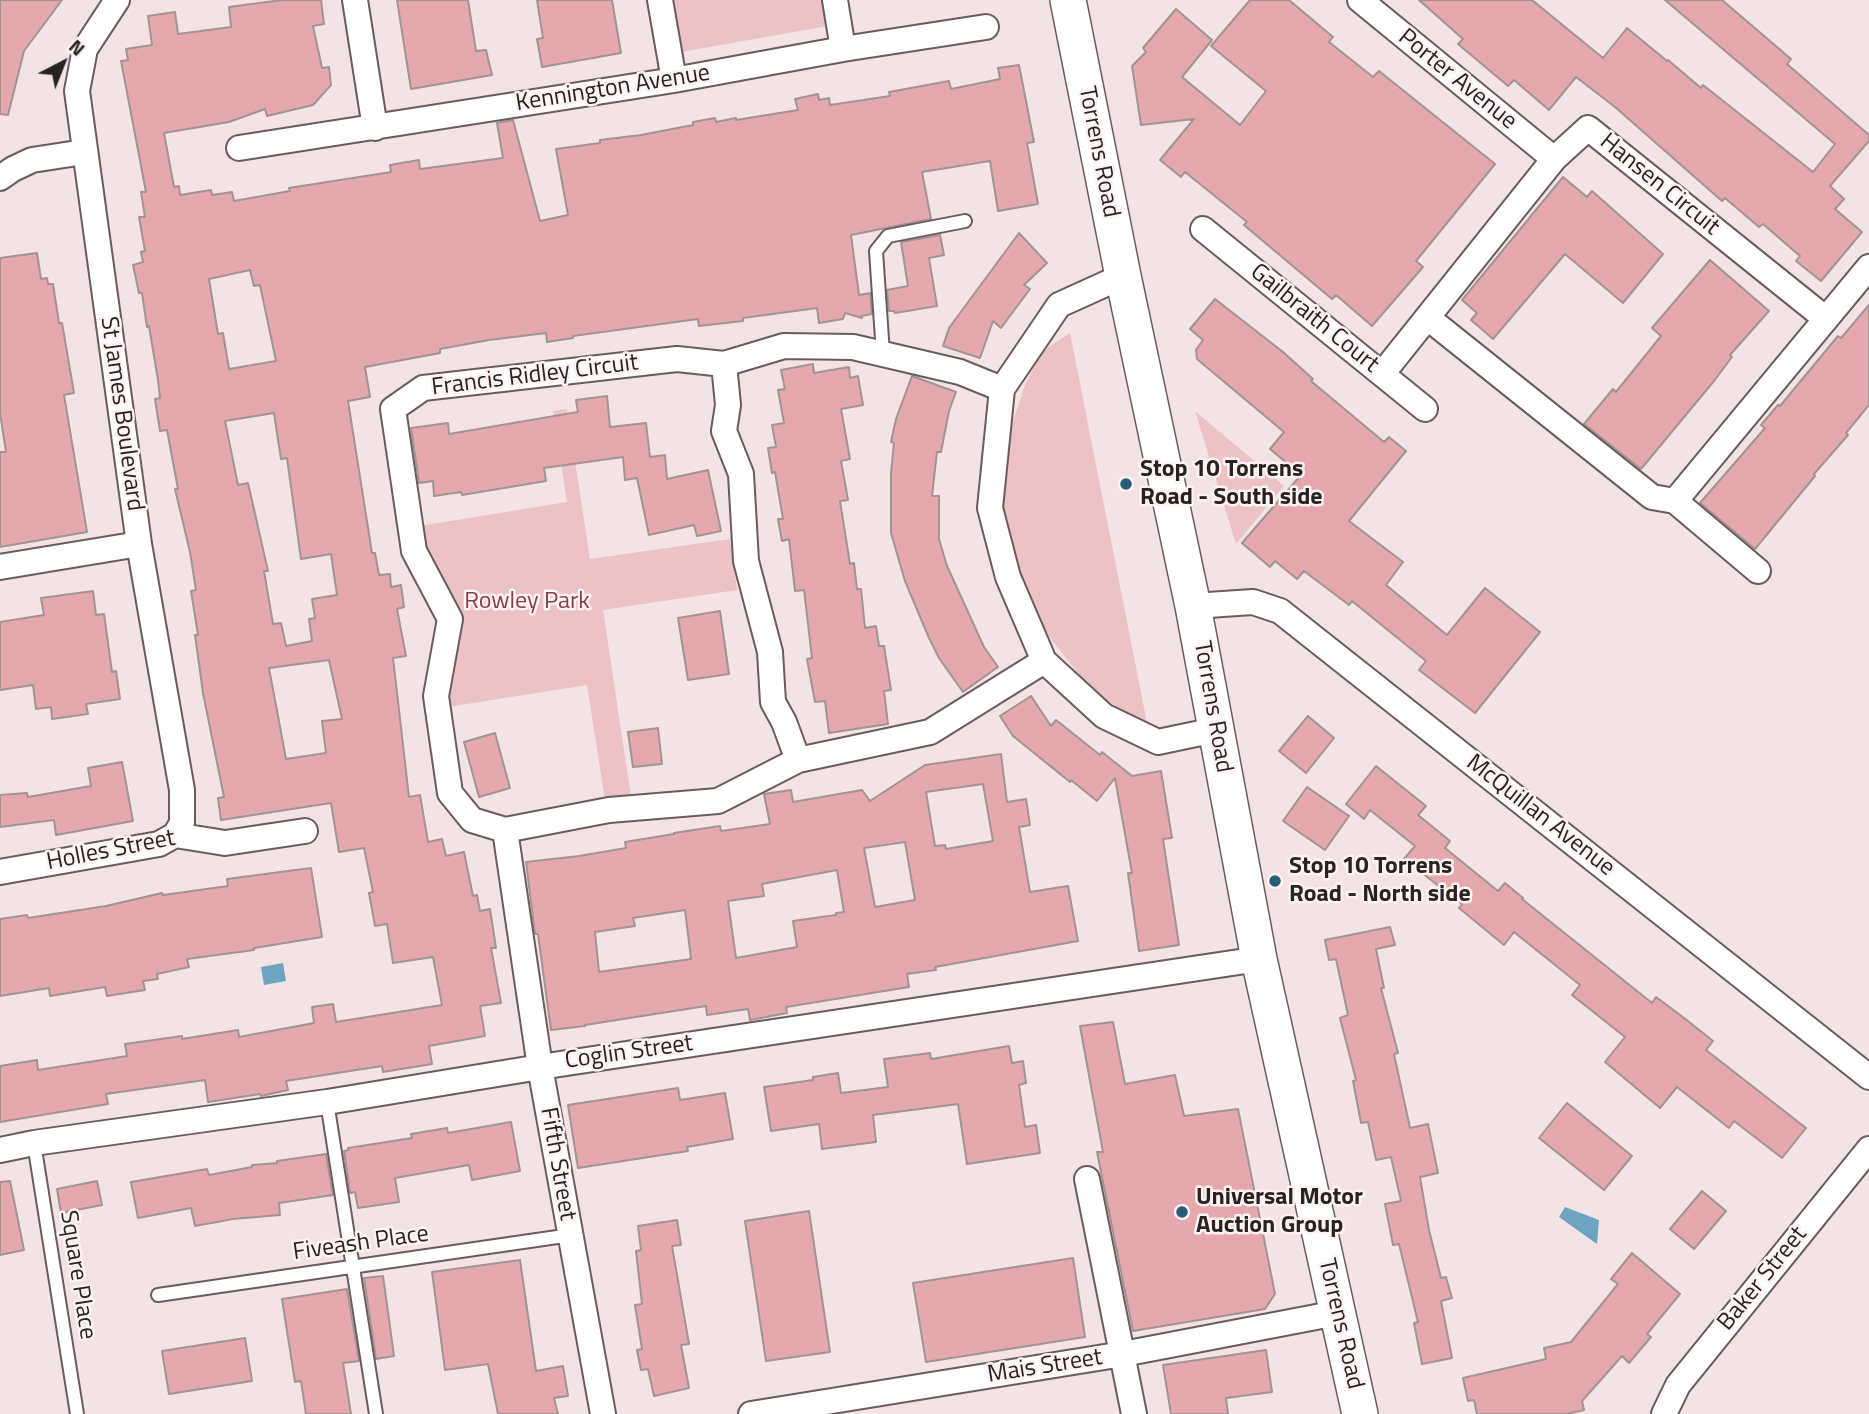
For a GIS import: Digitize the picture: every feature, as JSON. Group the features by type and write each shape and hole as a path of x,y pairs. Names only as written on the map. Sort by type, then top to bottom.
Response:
{"main road":[{"name":"Torrens Road","path":"1068,0 1123,276 1194,606 1259,960 1360,1414"}],"street":[{"name":"St James Boulevard","path":"117,0 85,49 77,91 139,544 182,790 182,822 175,835"},
{"path":"355,0 375,128"},
{"path":"660,0 674,80"},
{"path":"835,0 843,49"},
{"name":"Porter Avenue","path":"1360,0 1554,159"},
{"name":"Kennington Avenue","path":"239,148 674,80 843,49 986,27"},
{"name":"Hansen Circuit","path":"1382,374 1554,159 1588,128 1826,319"},
{"path":"0,178 32,160 84,152"},
{"name":"Gailbraith Court","path":"1203,229 1425,409"},
{"path":"1675,501 1869,267"},
{"path":"1123,276 1059,305 1002,389 990,509 1008,578 1044,661 1104,716 1158,742 1215,730"},
{"path":"1428,318 1652,497 1675,501 1758,570"},
{"name":"Francis Ridley Circuit","path":"1002,389 960,372 853,347 784,346 724,364 677,359 423,388 393,409 414,551 450,619 436,696 450,793 472,820 505,830 609,810 718,801 798,760 930,732 1044,661"},
{"path":"724,364 728,405 723,431 741,474 746,561 770,652 773,702 784,722 798,760"},
{"path":"0,567 139,544"},
{"name":"McQuillan Avenue","path":"1194,606 1253,602 1280,611 1869,1077"},
{"name":"Fifth Street","path":"505,830 540,1066 603,1414"},
{"name":"Holles Street","path":"0,872 159,844 175,835 225,843 305,831"},
{"name":"Coglin Street","path":"0,1150 327,1102 540,1066 1259,960"},
{"name":"Baker Street","path":"1664,1414 1678,1385 1869,1149"},
{"path":"1087,1179 1134,1414"},
{"name":"Mais Street","path":"751,1414 1123,1354 1337,1313"}],"lane":[{"path":"883,354 876,251 888,236 965,221"},
{"path":"327,1102 376,1414"},
{"name":"Square Place","path":"34,1143 77,1414"},
{"name":"Fiveash Place","path":"158,1295 570,1235"}],"green space":[{"path":"672,0 823,0 828,26 681,52"},
{"path":"1070,333 1147,723 1129,716 1084,680 1039,623 1007,536 1002,500 1003,459 1011,427 1025,385 1041,352"},
{"name":"Rowley Park","path":"567,409 590,559 730,539 737,590 603,610 631,797 605,800 587,685 448,707 443,691 453,617 419,553 420,526 567,502 553,411"},
{"path":"1195,411 1284,486 1236,544"}],"water":[{"path":"283,963 286,981 264,985 261,967"},
{"path":"1565,1207 1599,1220 1597,1244 1559,1217"}],"building":[{"path":"0,0 62,0 24,51 8,115 0,114"},
{"path":"282,0 321,0 324,24 313,26 322,68 329,67 331,85 313,105 267,116 265,109 229,122 164,133 174,187 179,186 180,195 211,190 212,195 232,192 234,201 290,191 289,188 391,172 390,165 419,160 420,169 503,158 497,123 513,120 540,221 568,215 556,149 693,125 693,122 715,118 716,122 798,110 795,99 818,94 819,100 829,98 830,105 890,96 889,92 949,81 951,89 1000,79 998,68 1019,65 1034,142 1027,143 1038,204 998,211 990,161 922,172 931,219 851,235 859,295 870,293 872,314 861,316 862,318 845,313 843,319 819,323 817,308 699,326 698,319 547,342 546,333 440,349 440,353 365,367 370,397 348,401 372,553 375,553 379,575 390,574 391,587 401,585 404,607 397,609 406,656 393,658 409,797 420,795 428,842 442,839 446,856 464,852 473,896 477,895 480,911 490,909 496,948 491,948 501,1003 480,1006 485,1036 429,1046 432,1064 383,1072 382,1066 286,1081 288,1090 208,1102 205,1080 106,1094 108,1104 0,1122 0,1066 37,1060 38,1070 127,1056 125,1044 238,1030 239,1037 314,1023 312,1007 333,1004 336,1022 442,1005 433,957 393,963 387,924 375,926 369,893 373,892 364,848 339,852 331,803 221,820 218,798 224,797 203,693 195,635 198,635 191,591 196,590 190,552 175,489 178,489 167,430 160,431 155,399 160,398 158,380 142,293 139,293 133,265 143,262 141,252 145,251 139,217 145,217 141,192 146,192 121,61 128,60 126,49 152,45 148,16 175,12 178,34 231,27 229,7","holes":["250,270 254,286 260,285 276,361 229,369 223,333 218,334 209,279","274,413 281,459 287,458 301,559 331,554 337,595 312,599 315,618 309,619 312,641 286,646 281,623 273,624 264,571 268,571 248,483 238,485 225,421","329,660 342,719 322,721 326,753 286,759 269,668"]},
{"path":"397,0 468,0 476,51 486,50 492,75 411,89"},
{"path":"537,0 612,0 621,53 542,67 537,39 543,38"},
{"path":"1250,0 1289,0 1333,37 1329,42 1373,77 1379,71 1495,164 1416,261 1423,267 1372,326 1336,295 1332,299 1244,225 1247,222 1185,172 1181,177 1160,160 1194,119 1141,125 1132,66 1146,52 1143,48 1176,9 1212,40 1182,77 1240,125 1266,91 1211,46"},
{"path":"1419,0 1532,0 1603,58 1627,28 1701,88 1703,85 1813,172 1835,144 1665,0 1722,0 1791,59 1787,64 1869,135 1869,141 1830,186 1844,199 1835,209 1862,232 1821,281 1796,261 1800,256 1763,224 1759,227 1725,198 1722,201 1615,107 1576,77 1549,110 1514,80 1508,86 1458,44 1463,39"},
{"path":"1563,177 1587,197 1592,191 1663,254 1623,303 1565,254 1493,339 1471,320 1477,313 1462,300"},
{"path":"1019,233 1047,263 1024,285 1030,289 1001,328 993,321 980,358 943,346 949,328"},
{"path":"940,235 944,255 929,258 937,306 895,313 889,311 887,290 908,286 901,242"},
{"path":"37,253 41,279 47,278 48,284 53,284 59,323 62,323 74,393 64,395 87,532 0,547 0,452 6,452 0,413 0,258"},
{"path":"1710,260 1769,311 1730,355 1732,357 1714,381 1641,469 1584,424 1613,389 1616,392 1661,336 1652,328"},
{"path":"1215,299 1283,352 1313,379 1311,381 1384,442 1389,437 1406,451 1349,521 1403,562 1386,585 1447,635 1485,588 1540,632 1475,713 1419,670 1426,661 1352,601 1349,605 1304,571 1297,579 1275,561 1270,567 1242,543 1301,475 1270,449 1284,432 1197,359 1196,350 1203,340 1190,329"},
{"path":"1869,305 1869,405 1846,433 1848,435 1755,549 1700,503 1765,428 1761,425 1778,405 1780,406 1838,336 1841,338"},
{"path":"813,364 814,373 849,367 850,378 858,376 863,405 841,409 850,459 841,461 848,500 840,501 850,564 854,563 857,589 861,589 865,628 876,626 879,646 884,646 891,690 884,691 888,724 829,733 825,701 815,702 807,659 812,658 804,590 795,591 789,539 782,541 778,519 783,519 768,448 776,447 772,425 784,423 778,390 785,389 781,370"},
{"path":"912,376 956,392 949,411 941,452 937,452 932,496 939,496 939,539 947,566 984,647 998,667 963,692 939,658 929,638 905,581 891,533 894,443 891,442 896,419"},
{"path":"607,396 610,427 646,423 650,457 665,455 667,479 708,470 721,531 697,536 694,525 649,535 637,478 625,480 623,457 544,468 546,481 462,495 461,492 434,496 433,481 419,483 411,428 448,423 449,434 578,412 576,400"},
{"path":"93,591 96,615 104,614 112,672 116,671 120,699 86,704 88,714 52,719 51,707 36,709 33,685 0,690 0,622 44,615 41,598"},
{"path":"720,611 729,674 688,680 678,618"},
{"path":"1031,696 1051,726 1056,720 1132,776 1161,771 1172,838 1163,839 1179,945 1139,951 1128,873 1132,873 1115,778 1097,801 1013,736 1000,716"},
{"path":"1308,716 1334,738 1306,773 1279,751"},
{"path":"658,728 662,764 633,767 628,732"},
{"path":"495,733 510,788 479,797 464,742"},
{"path":"1001,754 1007,802 1026,799 1030,825 1019,827 1030,892 1068,886 1078,941 935,967 936,970 907,974 909,987 786,1007 787,1013 750,1020 748,1009 707,1015 706,1006 551,1030 526,862 626,848 625,842 674,833 720,826 721,831 770,824 764,794 791,790 793,802 862,790 870,801 925,765","holes":["983,784 993,841 946,849 945,845 935,846 926,792","905,842 915,900 875,907 864,848","837,870 844,912 793,921 797,947 736,958 728,901 764,896 762,884","685,910 691,959 599,972 595,932 635,926 633,918"]},
{"path":"122,762 133,821 56,835 54,820 0,827 0,795 27,793 28,797 91,786 88,768"},
{"path":"1376,766 1426,806 1418,815 1450,841 1445,848 1498,891 1505,883 1652,1003 1656,997 1688,1021 1713,1041 1706,1050 1806,1128 1782,1158 1734,1121 1729,1128 1677,1087 1660,1108 1605,1062 1625,1037 1572,995 1580,985 1514,932 1504,945 1459,908 1462,904 1404,859 1415,846 1370,810 1364,819 1346,804"},
{"path":"1307,787 1349,816 1325,850 1283,821"},
{"path":"311,868 322,937 187,959 189,967 157,974 158,979 143,981 145,990 107,996 105,987 50,996 49,988 0,996 0,919 27,915 28,918 106,906 162,893 228,886 227,879"},
{"path":"1390,927 1395,945 1376,949 1384,988 1381,988 1398,1053 1394,1054 1410,1128 1428,1124 1438,1173 1420,1177 1441,1278 1446,1277 1452,1298 1441,1301 1452,1358 1422,1364 1414,1323 1418,1322 1399,1244 1393,1245 1385,1204 1401,1201 1391,1157 1376,1160 1368,1122 1361,1123 1353,1081 1356,1080 1340,1018 1348,1015 1336,959 1329,960 1325,940"},
{"path":"1113,1022 1125,1084 1175,1075 1184,1116 1238,1109 1275,1294 1265,1309 1133,1331 1097,1152 1103,1152 1080,1026"},
{"path":"1009,1046 1012,1063 1023,1061 1026,1083 1019,1085 1025,1127 1036,1125 1040,1153 967,1164 958,1104 873,1115 876,1142 822,1149 819,1124 771,1131 764,1087 813,1080 813,1077 838,1073 841,1093 888,1087 884,1059 930,1053 931,1059"},
{"path":"678,1088 680,1100 725,1093 733,1139 687,1147 688,1151 578,1168 568,1105"},
{"path":"1567,1103 1632,1156 1604,1190 1539,1138"},
{"path":"511,1122 520,1171 472,1180 469,1165 395,1178 399,1202 358,1208 355,1192 350,1193 344,1151 349,1150 348,1148 412,1138 411,1134 447,1128 448,1133"},
{"path":"326,1154 333,1195 279,1203 280,1215 195,1226 191,1208 138,1218 131,1182 207,1169 209,1175 252,1165"},
{"path":"10,1181 24,1250 0,1255 0,1182"},
{"path":"97,1181 102,1205 61,1213 57,1189"},
{"path":"1702,1191 1726,1211 1694,1249 1670,1229"},
{"path":"809,1211 830,1352 766,1361 745,1221"},
{"path":"677,1220 681,1245 672,1246 689,1344 681,1345 689,1388 654,1396 648,1369 641,1370 637,1350 642,1349 635,1305 642,1304 636,1251 641,1250 638,1226"},
{"path":"1632,1253 1680,1294 1647,1334 1651,1337 1629,1363 1622,1356 1582,1401 1584,1410 1566,1414 1477,1414 1474,1400 1468,1401 1463,1378 1546,1359 1544,1348 1571,1342 1618,1284 1611,1279"},
{"path":"1073,1258 1085,1337 926,1362 913,1283"},
{"path":"520,1260 536,1371 563,1366 568,1396 554,1398 558,1414 498,1414 488,1364 445,1370 432,1272"},
{"path":"383,1276 394,1356 376,1359 364,1278"},
{"path":"347,1289 359,1361 343,1363 351,1414 306,1414 301,1381 295,1382 282,1299"},
{"path":"245,1338 252,1381 169,1394 162,1351"},
{"path":"1266,1350 1272,1392 1226,1398 1228,1414 1171,1414 1163,1365"}],"place":[{"name":"Stop 10 Torrens Road - South side","path":"1126,484"},
{"name":"Stop 10 Torrens Road - North side","path":"1275,881"},
{"name":"Universal Motor Auction Group","path":"1182,1212"}]}
